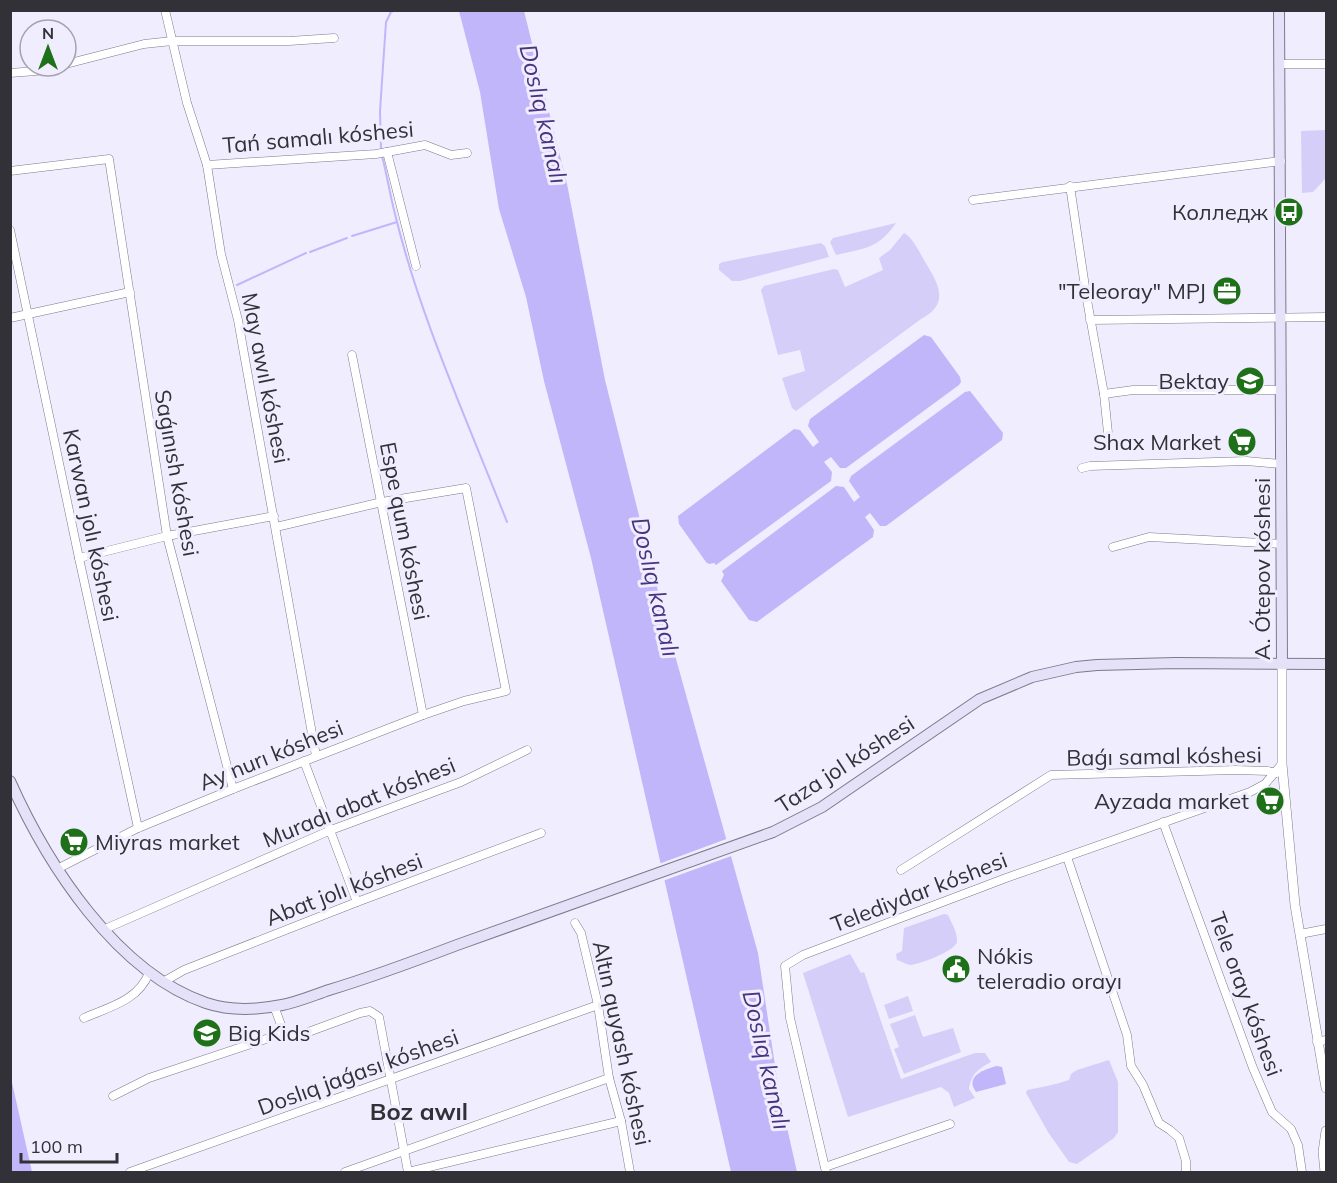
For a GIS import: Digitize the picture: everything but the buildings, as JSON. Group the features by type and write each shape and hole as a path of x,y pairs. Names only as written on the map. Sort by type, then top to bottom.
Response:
{"main road":[{"name":"A. Ótepov kóshesi","path":"1279,10 1282,664"},
{"name":"Taza jol kóshesi","path":"10,781 26,816 77,898 148,973 206,1003 244,1009 274,1006 360,980 772,832 822,807 980,699 1032,677 1076,667 1097,665 1326,664"}],"street":[{"name":"May awıl kóshesi","path":"165,10 187,103 207,165 221,254 238,320 316,756"},
{"path":"78,61 144,44 172,41 289,41 334,38"},
{"path":"1280,64 1326,64"},
{"name":"Tań samalı kóshesi","path":"207,165 387,152 425,145 451,155 467,153"},
{"path":"387,152 416,266"},
{"name":"Saǵınısh kóshesi","path":"10,171 110,159 167,536 233,789"},
{"path":"973,200 1281,161"},
{"path":"1070,186 1090,320 1104,394 1108,433"},
{"name":"Karwan jolı kóshesi","path":"10,230 138,828"},
{"path":"10,318 130,292"},
{"path":"1090,320 1326,317"},
{"name":"Espe qum kóshesi","path":"352,355 423,715"},
{"path":"1104,394 1133,390 1281,390"},
{"path":"1082,468 1246,461 1281,464"},
{"name":"Ay nurı kóshesi","path":"57,869 138,828 316,756 423,715 464,701 506,691 466,488 382,502"},
{"path":"276,527 382,502"},
{"path":"79,558 167,536 274,516"},
{"path":"1113,547 1149,537 1282,544"},
{"name":"A. Ótepov kóshesi","path":"1282,664 1282,764 1295,905 1322,1041 1326,1088"},
{"name":"Muradı abat kóshesi","path":"105,929 331,830 461,782 527,750"},
{"path":"304,761 357,902"},
{"name":"Telediydar kóshesi","path":"825,1170 790,1018 785,966 803,955 996,882 1250,792 1265,784 1282,764"},
{"name":"Baǵı samal kóshesi","path":"901,870 1051,775 1236,770 1276,773"},
{"name":"Tele oray kóshesi","path":"1163,822 1253,1068 1272,1112 1291,1129 1298,1145 1302,1173"},
{"name":"Abat jolı kóshesi","path":"162,982 184,970 541,833"},
{"path":"1067,857 1127,1035 1131,1066 1143,1085 1159,1123 1179,1138 1186,1161 1186,1173"},
{"name":"Altın quyash kóshesi","path":"575,923 581,933 598,1005 609,1078 621,1121 630,1173"},
{"path":"1300,934 1326,929"},
{"path":"84,1018 128,999 145,984 148,973"},
{"name":"Doslıq jaǵası kóshesi","path":"130,1173 598,1005"},
{"path":"274,1006 284,1033 292,1038 360,1013 370,1011 379,1017 408,1173 621,1121"},
{"path":"113,1096 149,1078 284,1033"},
{"path":"345,1173 609,1078"},
{"path":"825,1170 950,1124"},
{"path":"1325,1173 1323,1152 1326,1131"}],"shaded area":[{"path":"1326,130 1326,178 1313,192 1302,193 1301,131"},
{"path":"896,223 877,243 863,249 836,255 830,242 833,238"},
{"path":"904,233 915,245 937,284 939,299 936,306 931,313 796,411 792,408 782,378 805,371 800,350 778,355 761,290 764,286 834,269 838,270 845,287 883,270 879,258 890,250"},
{"path":"821,243 825,246 829,257 740,281 732,281 719,270 719,264 723,262"},
{"path":"944,914 948,915 955,931 957,942 955,946 915,964 909,965 897,960 896,954 902,951 904,928"},
{"path":"850,954 861,973 864,972 901,1079 975,1053 985,1053 991,1062 976,1072 971,1079 969,1089 975,1098 954,1107 949,1093 941,1087 848,1117 803,973"},
{"path":"908,996 913,1011 889,1019 884,1005"},
{"path":"915,1015 923,1037 953,1028 961,1052 904,1074 894,1049 899,1047 890,1024"},
{"path":"1109,1060 1118,1082 1118,1132 1114,1138 1077,1164 1069,1162 1048,1132 1026,1093 1027,1090 1069,1080 1071,1074 1077,1070"}],"water":[{"name":"Doslıq kanalı","path":"459,11 524,11 567,184 605,380 666,623 758,953 779,1092 797,1172 731,1172 591,558 544,381 526,297 499,209 480,92"},
{"path":"924,335 931,337 960,377 959,385 846,468 840,468 831,457 824,462 832,472 831,481 716,565 706,562 679,524 678,516 794,429 800,430 813,447 819,442 808,426 810,419"},
{"path":"970,391 1003,433 1002,440 886,526 880,526 870,513 865,517 874,530 873,537 757,622 749,620 721,581 724,575 722,571 836,486 844,487 854,502 860,497 849,481 851,476 965,392"},
{"path":"997,1066 1002,1067 1006,1084 976,1092 973,1086 974,1078 982,1071"},
{"path":"11,1078 32,1172 11,1172"}],"pier":[{"path":"729,838 734,855 660,882 656,865"}],"waterway":[{"path":"381,148 380,111 386,22 391,12 396,10"},
{"path":"382,156 405,253 431,331 507,522"},
{"path":"352,236 397,222"},
{"path":"310,252 347,238"},
{"path":"237,285 306,253"}],"place":[{"name":"Колледж","path":"1289,212"},
{"name":"\"Teleoray\" MPJ","path":"1227,291"},
{"name":"Bektay","path":"1250,381"},
{"name":"Shax Market","path":"1242,442"},
{"name":"Ayzada market","path":"1270,801"},
{"name":"Miyras market","path":"74,842"},
{"name":"Nókis teleradio orayı","path":"956,969"},
{"name":"Big Kids","path":"207,1033"}],"district":[{"name":"Boz awıl","path":"419,1112"}]}
